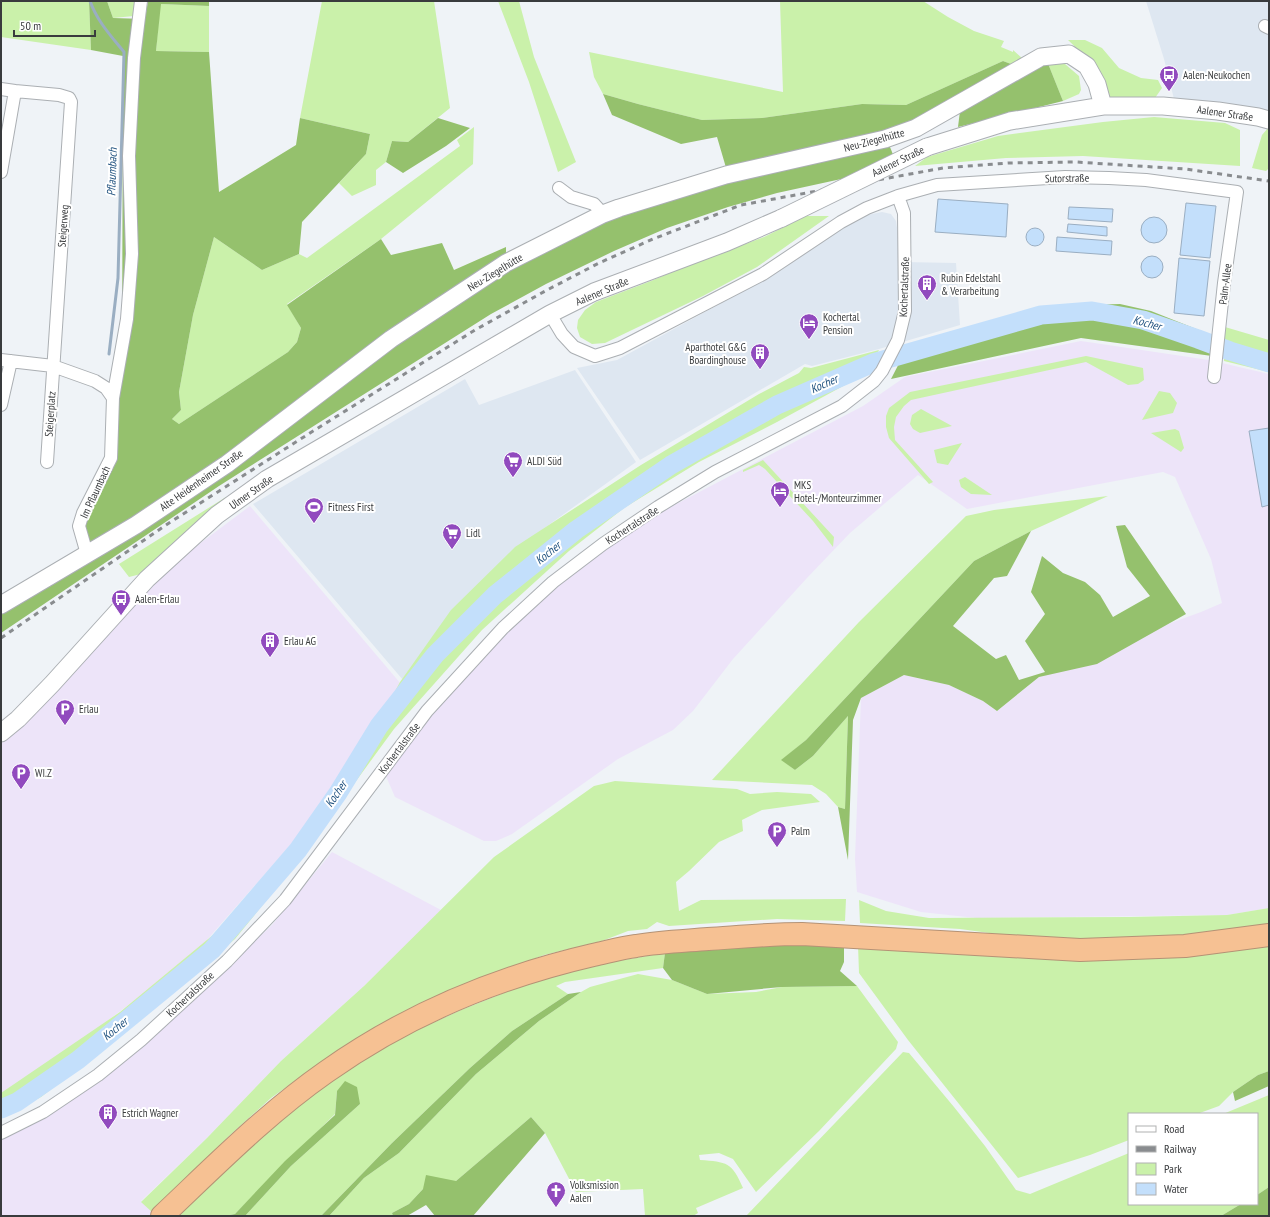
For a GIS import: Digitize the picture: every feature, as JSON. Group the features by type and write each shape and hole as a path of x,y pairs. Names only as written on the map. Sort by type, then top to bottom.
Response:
{"highway":[{"path":"162,1216 248,1134 282,1105 339,1064 383,1036 448,1003 510,979 562,962 654,943 773,934 802,934 1080,950 1186,946 1269,936"}],"street":[{"name":"Im Pflaumbach","path":"87,554 79,526 83,513 111,458 113,398 127,319 132,254 129,156 134,58 141,1"},
{"name":"Neu-Ziegelhütte","path":"391,339 506,263 603,214 726,175 885,139 916,128 1041,57 1069,54 1087,66 1098,84 1103,106"},
{"path":"1,89 15,91 1,172"},
{"name":"Steigerweg","path":"15,91 59,95 69,98 71,102 53,366"},
{"name":"Aalener Straße","path":"550,314 594,292 727,242 782,218 927,147 1010,120 1103,106 1164,106 1218,111 1269,120"},
{"name":"Sutorstraße","path":"898,196 937,185 1065,177 1146,180 1237,192"},
{"path":"559,188 571,197 594,204 603,214"},
{"name":"Palm-Allee","path":"1214,377 1224,284 1237,192"},
{"path":"550,314 562,334 574,347 595,356 620,348 763,274 841,222 866,208 898,196"},
{"name":"Kochertalstraße","path":"1,1133 43,1112 98,1075 141,1040 227,961 285,900 427,711 503,628 553,582 603,544 665,503 715,472 842,406 874,381 882,370 898,340 905,311 904,213 898,196"},
{"name":"Ulmer Straße","path":"1,733 52,684 146,579 217,515 267,479 550,314"},
{"name":"Alte Heidenheimer Straße","path":"1,605 136,525 227,464 391,339"},
{"path":"1,405 6,361 53,366 95,381 106,388 113,398"},
{"name":"Steigerplatz","path":"47,462 53,366"}],"shaded area":[{"path":"1146,1 1269,1 1269,116 1175,103 1164,59"},
{"path":"882,212 891,214 896,221 902,262 956,263 960,325 879,349 812,366 805,364 640,460 577,368 617,360 760,282 842,226 867,215"},
{"path":"1081,341 1209,360 1269,374 1269,908 1227,915 976,918 921,912 857,892 855,859 861,698 904,675 949,685 983,701 997,711 1053,666 1222,603 1211,559 1175,477 1163,472 967,509 918,475 850,533 733,659 693,711 673,730 618,759 512,834 496,841 484,841 395,797 385,774 430,713 504,632 555,587 604,547 648,519 863,406 905,377"},
{"path":"575,370 636,462 521,545 403,680 253,504 465,379 479,405"},
{"path":"250,506 401,684 341,783 286,850 191,958 87,1036 1,1094 1,727 150,581"},
{"path":"332,852 441,910 364,986 281,1061 207,1138 141,1201 153,1213 150,1216 1,1216 1,1137 43,1116 114,1071 272,925"}],"green space":[{"path":"1,1 89,1 91,50 1,37"},
{"path":"89,1 107,1 113,18 145,19 148,1 209,1 209,6 161,4 156,51 209,52 219,192 296,145 300,118 370,134 366,154 302,222 299,254 262,270 214,237 193,315 179,392 181,410 172,419 179,424 288,352 297,342 301,328 287,305 381,239 391,255 442,243 454,270 506,247 506,263 509,267 606,217 727,179 888,142 894,157 855,176 777,193 728,207 667,228 614,251 546,284 491,314 219,486 1,633 1,607 87,554 79,526 111,459 122,367 123,56 91,50"},
{"path":"107,1 136,1 134,16 113,18"},
{"path":"322,1 434,1 450,108 408,142 392,141 386,162 376,170 376,185 352,196 339,183 366,154 370,134 300,118"},
{"path":"498,1 519,1 534,57 576,162 558,172 529,82"},
{"path":"780,1 923,1 974,31 1004,41 1001,47 1013,52 1013,50 1022,58 1011,64 1003,61 906,105 862,104 762,118 702,120 603,94 594,77 589,52 783,92"},
{"path":"160,4 209,6 209,52 156,51"},
{"path":"1068,40 1085,40 1102,48 1119,68 1141,78 1158,80 1162,88 1155,98 1106,97 1091,62"},
{"path":"1003,61 1011,64 916,120 883,132 727,171 717,137 681,144 612,115 603,94 702,120 762,118 862,104 906,105"},
{"path":"1047,61 1065,64 1079,76 1081,90 1079,94 1063,101"},
{"path":"1047,61 1063,101 958,127 960,111"},
{"path":"1154,117 1225,123 1240,130 1240,166 1083,156 1006,158 915,166 927,157 998,136 1103,122"},
{"path":"438,118 470,128 446,146 403,173 386,162 392,141 408,142"},
{"path":"474,127 473,164 381,239 287,304 301,328 297,342 288,352 179,424 172,419 181,410 179,392 193,315 214,237 262,270 299,254 307,258 460,146 457,140"},
{"path":"1268,128 1269,168 1266,171 1252,168 1262,135"},
{"path":"806,216 829,216 757,267 703,296 605,343 592,344 580,337 577,328 578,320 585,310 596,302 764,237"},
{"path":"1120,304 1151,311 1209,334 1212,356 1081,338 891,379 908,346 1047,306"},
{"path":"1225,327 1269,340 1269,372 1224,361"},
{"path":"879,350 875,358 856,379 699,462 624,508 569,551 482,630 394,729 291,870 235,939 128,1030 41,1097 1,1118 1,1093 120,1012 225,925 339,787 379,721 400,682 451,610 515,547 641,465 759,394 799,373 804,367 811,368"},
{"path":"1086,356 1143,368 1144,380 1138,384 1128,385 1086,362 911,400 904,406 896,417 894,427 895,440 933,482 929,484 889,438 886,427 886,416 889,408 910,392"},
{"path":"1159,391 1170,393 1177,403 1173,413 1142,420"},
{"path":"921,409 952,426 920,433 913,429 910,424 912,415"},
{"path":"1175,429 1179,431 1184,448 1181,452 1151,433"},
{"path":"962,443 948,465 937,463 934,450"},
{"path":"763,460 834,537 833,547 813,521 765,469 759,465 743,472 743,470"},
{"path":"965,477 992,495 971,494 961,487 959,480"},
{"path":"1108,496 1031,531 974,561 806,740 782,760 795,770 813,756 848,716 845,809 838,807 826,794 812,785 712,780 859,622 966,516 994,510"},
{"path":"226,497 228,500 141,574 129,577 119,564"},
{"path":"1125,525 1186,614 1097,664 1039,677 997,711 983,701 949,685 904,675 861,698 853,720 848,860 838,807 845,809 848,716 813,756 795,770 781,760 806,740 974,561 1031,531 1007,576 994,578 953,626 996,659 1006,655 1019,680 1045,672 1025,641 1045,614 1031,592 1042,556 1063,573 1085,582 1100,595 1113,617 1150,596 1127,567 1116,526"},
{"path":"615,781 737,789 750,794 777,792 811,794 820,802 762,810 742,820 743,831 719,842 676,882 679,911 701,900 846,899 845,921 777,919 669,926 657,922 647,929 628,931 602,941 544,955 449,992 379,1025 327,1058 271,1098 229,1136 153,1213 141,1202 207,1138 281,1061 364,986 494,857 594,786"},
{"path":"859,900 886,911 929,918 1227,915 1269,908 1269,924 1189,935 1093,939 1004,935 960,929 860,923"},
{"path":"844,942 844,962 840,971 857,986 782,987 707,994 672,980 663,968 665,953 720,944"},
{"path":"858,945 1269,945 1269,1071 1258,1075 1233,1092 1219,1106 1200,1113 1128,1113 1128,1140 1090,1155 1018,1178 908,1040 859,973"},
{"path":"665,953 663,968 565,982 556,986 568,994 512,1031 470,1068 392,1143 321,1216 245,1216 291,1166 360,1104 337,1091 335,1114 235,1214 225,1216 175,1216 280,1116 368,1057 413,1032 461,1010 569,969"},
{"path":"638,974 672,980 707,994 756,992 782,987 857,986 898,1042 896,1049 819,1131 756,1192 733,1159 719,1153 699,1155 700,1160 723,1163 732,1168 743,1188 696,1208 698,1213 693,1216 645,1216 643,1189 576,1192 545,1133 531,1117 456,1181 423,1189 409,1204 392,1213 393,1216 329,1216 364,1178 399,1153 476,1074 539,1021 590,987"},
{"path":"581,992 539,1021 476,1074 399,1153 364,1178 329,1216 321,1216 392,1143 470,1068 512,1031 568,994"},
{"path":"903,1052 909,1053 954,1107 985,1146 1016,1190 1030,1194 1128,1153 1128,1205 1239,1205 1221,1216 746,1216"},
{"path":"1269,1071 1269,1086 1235,1101 1233,1092 1258,1075"},
{"path":"345,1081 357,1087 360,1104 291,1166 245,1216 225,1216 235,1214 285,1161 335,1115 337,1091"},
{"path":"1269,1095 1269,1187 1258,1194 1258,1113 1225,1113"},
{"path":"531,1117 545,1133 473,1216 435,1216 426,1205 407,1216 393,1216 392,1213 409,1204 423,1189 426,1175 456,1181"},
{"path":"1269,1187 1269,1216 1221,1216 1239,1205 1258,1205 1258,1194"}],"water":[{"path":"938,199 1008,204 1006,237 935,232"},
{"path":"1186,203 1216,206 1210,258 1180,255"},
{"path":"1069,207 1113,209 1112,222 1068,219"},
{"path":"1154,217 1164,220 1167,230 1164,240 1154,243 1144,240 1141,230 1144,220"},
{"path":"1068,224 1107,227 1107,236 1067,232"},
{"path":"1031,228 1039,228 1044,233 1042,244 1039,246 1031,246 1026,241 1026,233"},
{"path":"1057,237 1112,241 1111,255 1056,251"},
{"path":"1152,256 1160,259 1163,267 1160,275 1152,278 1144,275 1141,267 1144,259"},
{"path":"1179,258 1210,261 1204,316 1174,313"},
{"path":"1269,428 1269,505 1262,507 1249,431"}],"waterway":[{"name":"Pflaumbach","path":"90,1 100,22 124,52 118,278 109,354"},
{"name":"Kocher","path":"1,1109 17,1102 78,1060 212,950 298,850 338,793 379,726 435,655 495,595 576,530 671,465 777,405 873,363 1041,315 1092,311 1143,320 1230,351 1269,363"},
{"name":"Kocher","path":"1230,351 1231,357"}],"railway":[{"path":"1,638 169,523 475,330 599,263 653,239 741,205 943,168 1008,163 1076,162 1185,169 1269,181"}],"place":[{"name":"Aalen-Neukochen","path":"1169,92"},
{"name":"Rubin Edelstahl & Verarbeitung","path":"927,301"},
{"name":"Kochertal Pension","path":"809,340"},
{"name":"Aparthotel G&G Boardinghouse","path":"760,370"},
{"name":"ALDI Süd","path":"513,478"},
{"name":"MKS Hotel-/Monteurzimmer","path":"780,508"},
{"name":"Fitness First","path":"314,524"},
{"name":"Lidl","path":"452,550"},
{"name":"Aalen-Erlau","path":"121,616"},
{"name":"Erlau AG","path":"270,658"},
{"name":"Erlau","path":"65,726"},
{"name":"WI.Z","path":"21,790"},
{"name":"Palm","path":"777,848"},
{"name":"Estrich Wagner","path":"108,1130"},
{"name":"Volksmission Aalen","path":"556,1208"}]}
